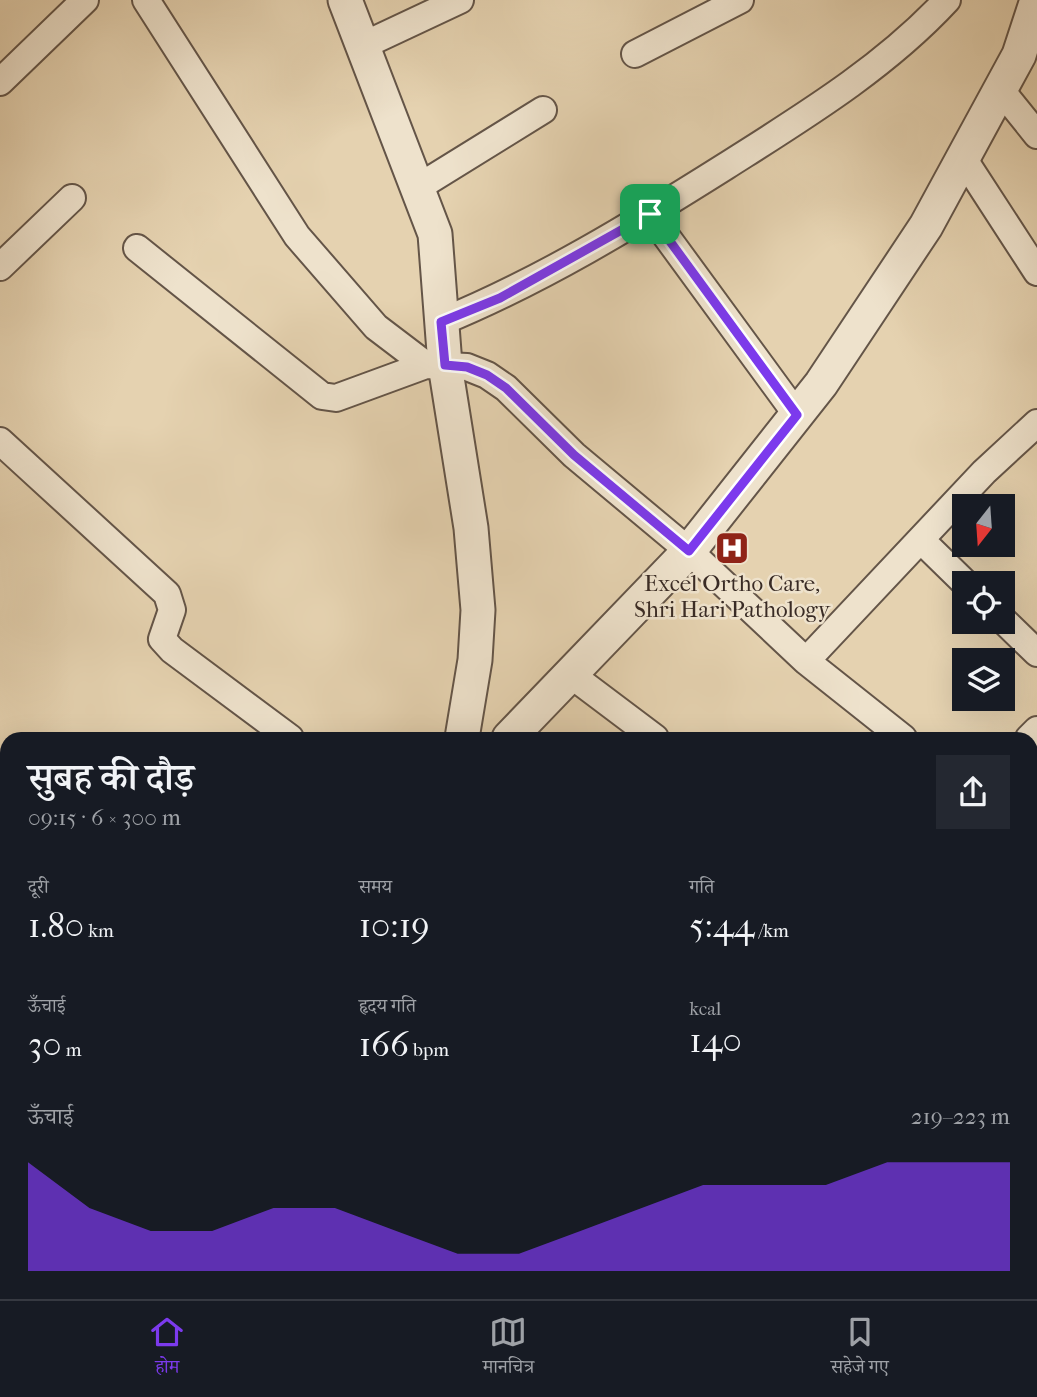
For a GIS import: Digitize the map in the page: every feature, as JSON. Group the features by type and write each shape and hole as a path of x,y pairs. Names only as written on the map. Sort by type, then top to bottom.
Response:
{"street":[{"path":"0,82 85,0"},
{"path":"146,0 297,236 376,327 435,365"},
{"path":"345,0 435,234 441,322 435,365 471,528 478,610 475,660 463,732"},
{"path":"362,46 460,0"},
{"path":"635,54 740,0"},
{"path":"515,732 689,551 821,384 926,226 1019,55 1037,0"},
{"path":"441,322 500,298 650,214 831,100 931,6"},
{"path":"1000,89 1037,135"},
{"path":"417,188 543,110"},
{"path":"963,158 1037,272"},
{"path":"0,267 72,198"},
{"path":"650,214 797,415"},
{"path":"137,248 322,396 336,398 435,365 467,367 487,375 506,388 574,455 689,551 806,661 893,732"},
{"path":"806,661 984,472 1037,423"},
{"path":"0,440 167,594 172,610 162,639 172,650 282,732"},
{"path":"921,540 953,571"},
{"path":"1015,632 1037,653"},
{"path":"570,674 647,732"}],"place":[{"name":"Excel Ortho Care, Shri Hari Pathology","path":"732,548"}],"route":[{"path":"650,214 797,415 689,551 574,455 506,388 487,375 467,367 445,365 441,322 500,298 650,214"}]}
